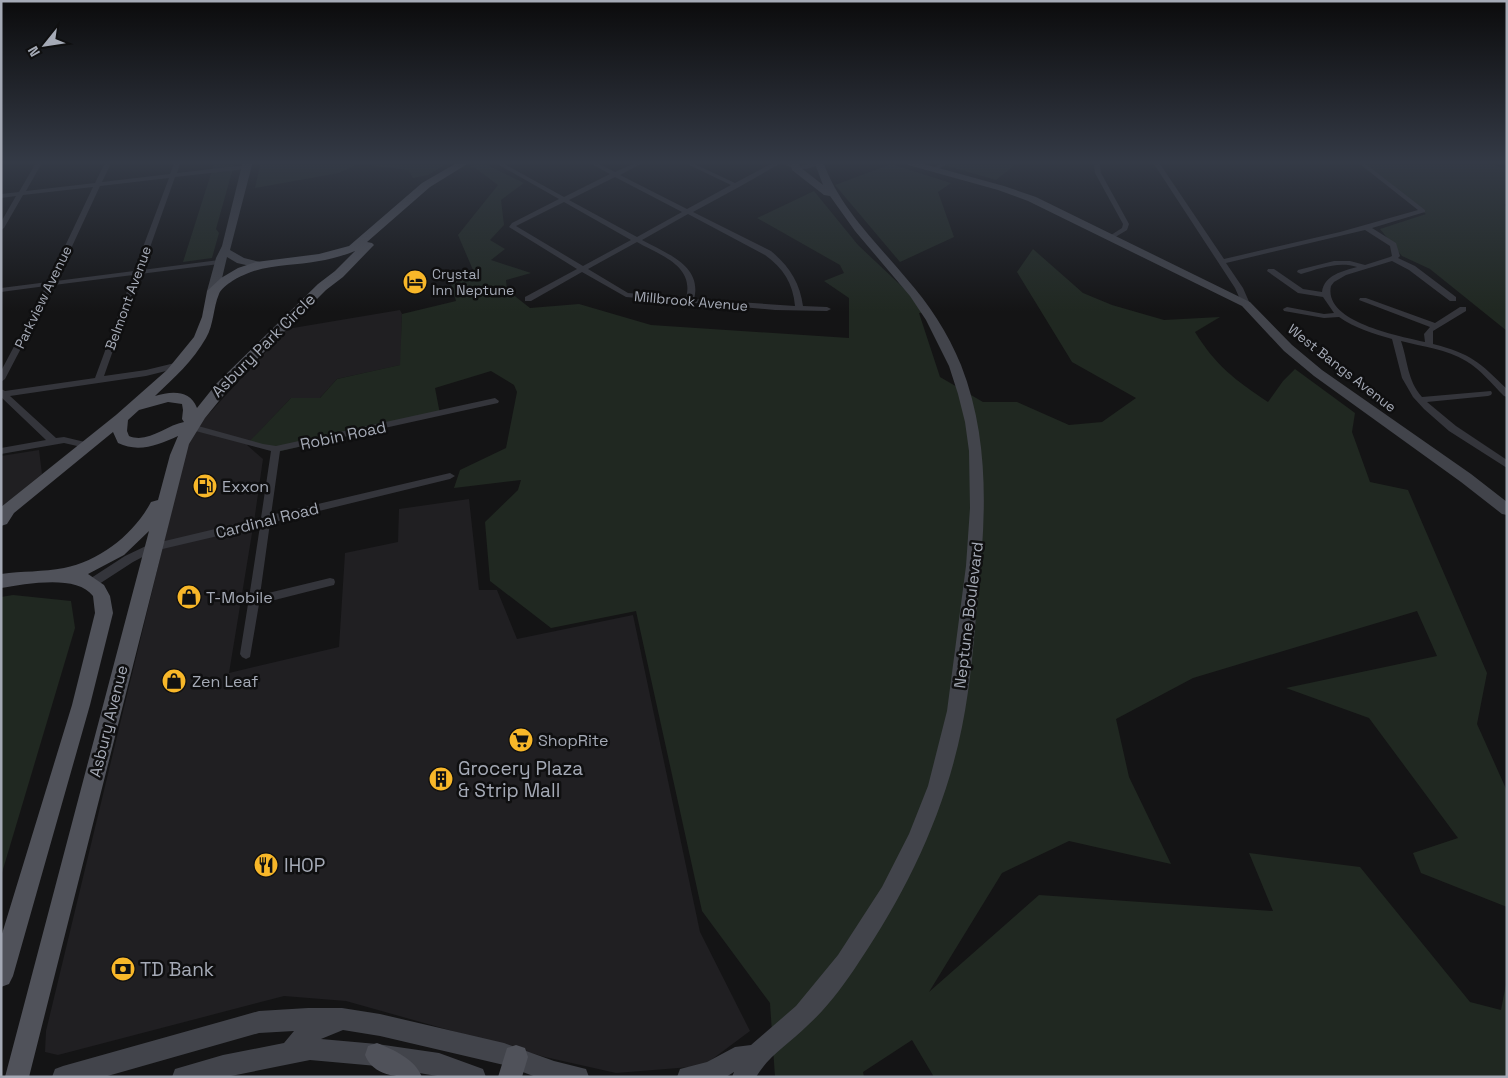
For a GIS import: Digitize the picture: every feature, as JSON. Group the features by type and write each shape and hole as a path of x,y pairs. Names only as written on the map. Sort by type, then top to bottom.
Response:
{"main road":[{"path":"4,514 121,418 179,365 200,337 208,317 213,291 234,275 260,265 338,254 353,248 396,211"},
{"path":"322,287 351,263 391,216"},
{"name":"Asbury Park Circle","path":"230,379 322,287 318,273 296,261"},
{"name":"Asbury Avenue","path":"17,1077 177,455 188,424 230,379"},
{"path":"1,581 65,574 111,554 129,543 144,528 158,505 170,455 188,424 190,407 187,401 181,398 159,399 132,408"},
{"path":"121,418 118,432 129,442 150,442 188,424"},
{"path":"1,569 18,578"},
{"path":"65,574 86,579 92,583"},
{"name":"Asbury Avenue","path":"1,976 79,714 104,613 105,604 102,594 92,583"},
{"path":"377,1055 404,1070 410,1077"}],"street":[{"path":"1,228 11,211"},
{"name":"Parkview Avenue","path":"1,379 51,284 85,211"},
{"name":"Belmont Avenue","path":"98,380 160,211"},
{"path":"213,291 234,211"},
{"name":"Millbrook Avenue","path":"539,211 514,224 513,228 626,295 775,308 827,309"},
{"path":"586,211 677,262 686,270 693,286 689,301"},
{"name":"Neptune Boulevard","path":"743,1077 758,1055 803,1014 854,952 886,901 920,834 945,762 953,729 959,690 977,530 979,485 974,436 968,404 944,340 925,308 847,211"},
{"name":"West Bangs Avenue","path":"1057,211 1246,304 1288,348 1318,372 1505,506"},
{"path":"1112,237 1125,229 1126,224 1119,211"},
{"path":"1188,211 1239,288 1246,304"},
{"path":"1222,262 1422,211"},
{"path":"528,300 689,212 759,247 776,259 794,281 799,308"},
{"path":"1366,227 1393,245 1396,253 1393,259"},
{"path":"1,290 138,272 222,257 260,265"},
{"path":"1453,299 1412,268 1393,259 1334,278 1328,283 1326,295 1342,314 1368,328 1396,338 1444,348 1470,359 1486,370 1505,391"},
{"path":"1301,272 1345,261 1358,263 1366,268"},
{"path":"1271,270 1301,291 1326,295"},
{"path":"1362,300 1436,326"},
{"path":"1287,309 1324,316 1342,314"},
{"path":"1428,344 1428,334 1436,326 1463,309"},
{"path":"1396,338 1407,379 1421,400 1452,427 1507,465"},
{"path":"2,393 98,380 179,365"},
{"path":"146,372 156,374 162,382"},
{"path":"2,393 54,442"},
{"path":"1421,400 1488,393"},
{"name":"Robin Road","path":"188,424 263,447 276,449 495,400"},
{"path":"1,451 64,440 86,445"},
{"path":"246,654 252,601 276,449"},
{"name":"Cardinal Road","path":"92,583 129,559 152,548 450,476"},
{"path":"252,601 330,582"},
{"path":"63,1077 259,1022 308,1018 380,1025 513,1067 578,1077"},
{"path":"290,1053 304,1036 313,1030 354,1021"},
{"path":"183,1077 222,1066 310,1049 377,1055 439,1064 475,1077"},
{"path":"688,1077 711,1073 735,1058 758,1055"}],"shaded area":[{"path":"199,211 221,211 216,229 219,233 212,258 183,262"},
{"path":"477,211 502,211 504,225 490,240 505,249 491,260 531,273 506,280 507,290 530,308 579,304 651,325 849,338 849,298 824,281 844,273 840,265 757,218 771,211 831,211 858,245 929,312 919,313 940,377 983,402 1017,402 1069,425 1102,422 1136,398 1072,362 1017,272 1033,249 1083,293 1112,305 1164,320 1220,317 1195,332 1227,372 1268,402 1283,381 1295,369 1355,413 1352,432 1370,482 1408,490 1487,673 1477,724 1507,791 1507,907 1421,873 1413,853 1458,838 1369,718 1286,688 1437,656 1417,611 1193,678 1116,719 1129,777 1171,864 1069,841 1002,873 929,992 1039,895 1273,911 1249,853 1360,867 1470,1002 1501,1010 1507,979 1507,1077 934,1077 912,1040 863,1072 864,1077 775,1077 770,1003 702,911 636,611 551,628 490,581 485,522 518,490 521,480 454,488 460,470 506,448 517,392 514,385 491,371 435,388 440,414 277,452 247,444 291,398 320,398 337,379 400,365 402,314 456,301 449,277 473,270 458,235"},
{"path":"857,211 945,211 954,237 900,262"},
{"path":"1423,211 1507,211 1507,331 1430,269 1402,256 1380,229 1426,214"},
{"path":"400,310 402,314 401,365 337,379 320,398 291,398 247,445 263,459 229,673 339,647 345,553 398,542 399,509 469,499 479,590 497,590 517,639 633,615 700,932 750,1031 703,1066 616,1073 545,1057 346,1001 284,996 58,1055 45,1052 46,1031 188,442 204,419 287,329"},
{"path":"39,450 42,474 1,507 1,456"},
{"path":"13,595 71,601 75,628 1,876 1,597"}],"place":[{"name":"Crystal Inn Neptune","path":"415,282"},
{"name":"Exxon","path":"205,486"},
{"name":"T-Mobile","path":"189,597"},
{"name":"Zen Leaf","path":"174,681"},
{"name":"ShopRite","path":"521,740"},
{"name":"Grocery Plaza & Strip Mall","path":"441,779"},
{"name":"IHOP","path":"266,865"},
{"name":"TD Bank","path":"123,969"}]}
